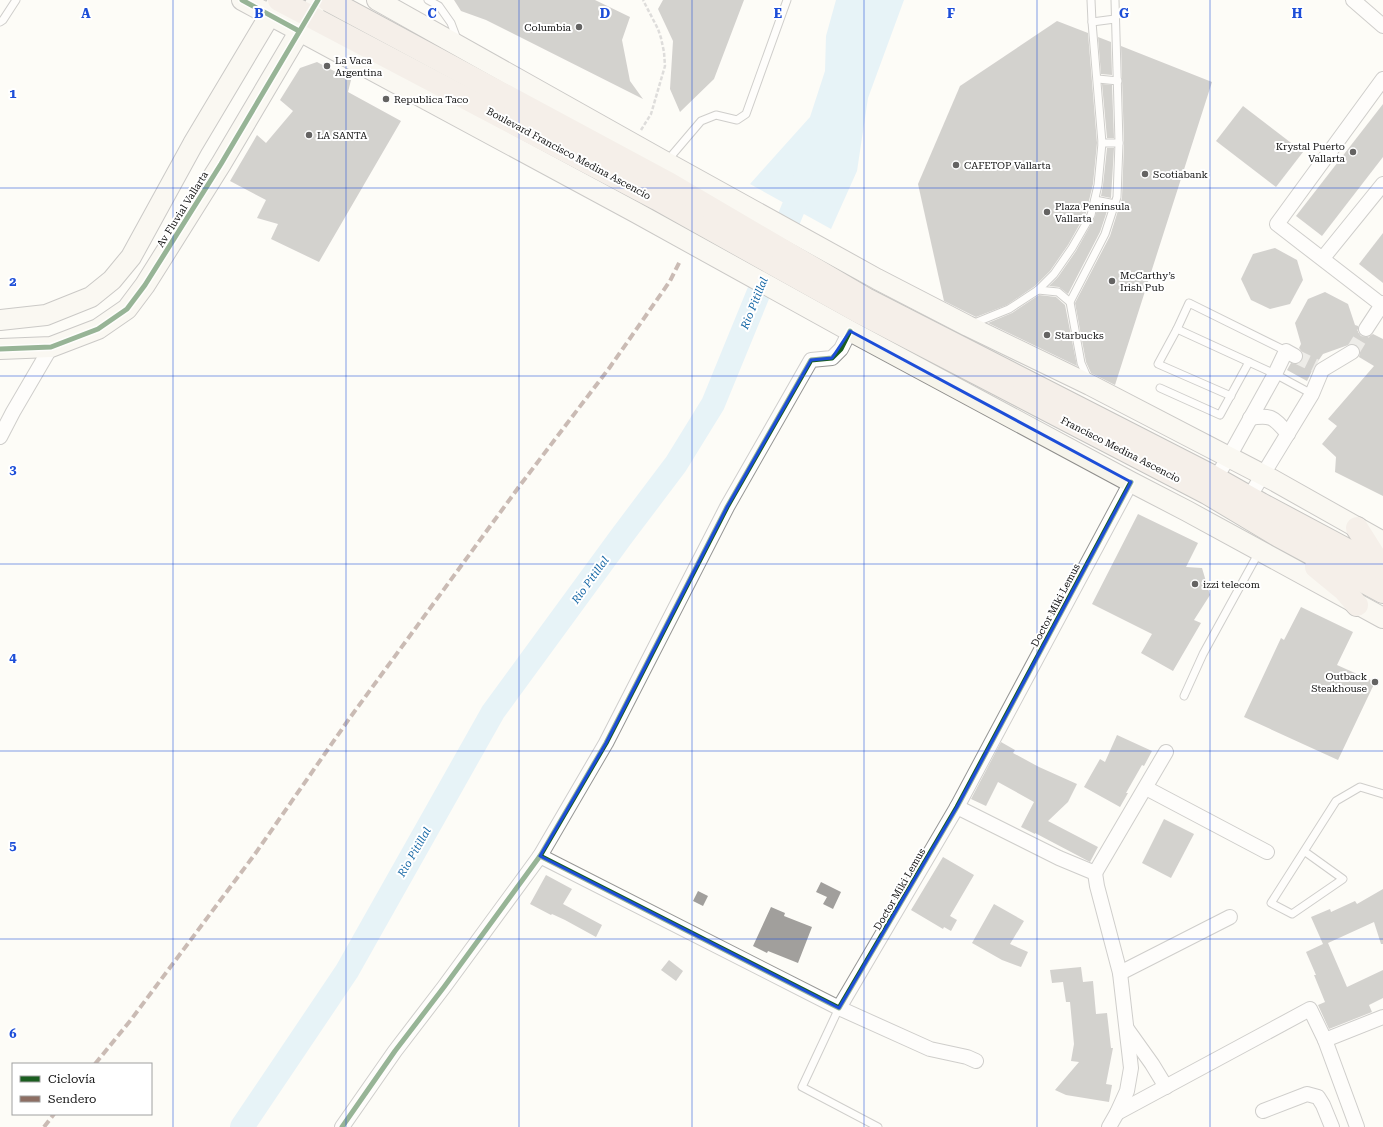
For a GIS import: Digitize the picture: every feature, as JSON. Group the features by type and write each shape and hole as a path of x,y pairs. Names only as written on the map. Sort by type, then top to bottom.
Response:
{"highway":[{"name":"Boulevard Francisco Medina Ascencio","path":"328,0 669,179 855,317"},
{"name":"Boulevard Francisco Medina Ascencio","path":"274,8 308,16 669,179"},
{"name":"Francisco Medina Ascencio","path":"855,317 1211,486 1244,505 1383,569"},
{"name":"Francisco Medina Ascencio","path":"1244,505 1279,536 1383,592"},
{"path":"1357,528 1383,569"},
{"path":"1279,536 1344,590 1357,604"}],"main road":[{"path":"242,0 274,8"},
{"path":"383,1 460,47 632,144 669,179 877,279 968,326 1090,385 1263,474 1383,542"},
{"name":"Av Fluvial Vallarta","path":"0,320 46,315 91,297 112,280 131,257 193,144 274,8"},
{"path":"308,16 653,222 855,317 1131,482 1188,511 1259,552 1383,618"},
{"name":"Av Fluvial Vallarta","path":"0,349 51,347 98,329 127,309 145,285 221,164 308,16"}],"street":[{"path":"1356,1 1383,26"},
{"path":"1366,330 1382,304 1277,224 1383,79"},
{"path":"1323,258 1383,184"},
{"path":"342,1127 395,1051 540,856 606,743 727,507 811,360 832,358 841,349 855,317"},
{"path":"0,437 51,347"},
{"path":"1244,505 1312,394 1319,368 1352,352"},
{"path":"1211,486 1275,374 1290,354"},
{"path":"1250,418 1265,416 1276,420 1288,434"},
{"name":"Doctor Miki Lemus","path":"839,1008 957,807 1131,482"},
{"path":"1108,1127 1117,1113 1127,1091 1131,1068 1120,973 1097,886 1095,872 1166,752"},
{"path":"1146,788 1267,852"},
{"path":"957,807 1059,858 1095,872"},
{"path":"540,856 839,1008 930,1049 976,1061"},
{"path":"1120,973 1230,917"},
{"path":"1117,1113 1310,1009 1325,1040 1357,1127"},
{"path":"1325,1040 1383,1017"},
{"path":"1126,1029 1152,1064 1166,1087"},
{"path":"1263,1111 1307,1094 1318,1097 1324,1105 1332,1127"}],"lane":[{"path":"0,22 3,20 16,0"},
{"path":"428,0 439,6 451,23 460,47"},
{"path":"669,179 701,121 716,116 737,120 746,114 787,0"},
{"path":"968,326 1009,309 1038,290 1054,274 1072,248 1091,215 1098,185 1102,143 1091,0"},
{"path":"1090,385 1082,363 1070,302 1105,234 1117,197 1119,143 1115,0"},
{"path":"1092,22 1115,19"},
{"path":"1098,79 1118,81"},
{"path":"1102,143 1119,143"},
{"path":"1095,200 1115,204"},
{"path":"1038,290 1058,292 1070,302"},
{"path":"1231,396 1158,364 1189,303 1290,354"},
{"path":"1177,329 1275,374 1312,394"},
{"path":"1160,388 1220,415 1249,362"},
{"path":"1184,696 1205,650 1259,552"},
{"path":"1304,851 1343,879 1292,914 1272,903 1304,851 1336,800 1360,787 1383,794"},
{"path":"839,1008 802,1087 878,1127"}],"path":[{"path":"632,144 651,114 665,66 661,38 643,0"}],"highlighted area":[{"path":"850,331 1131,482 957,807 839,1008 540,856 606,743 727,507 811,360 832,358"}],"water":[{"path":"836,0 904,0 868,98 857,171 831,229 750,184 810,117 825,71 826,36"}],"building":[{"path":"454,0 595,0 630,17 622,40 630,81 643,99 486,20 461,11"},
{"path":"663,0 744,0 714,79 680,112 670,89 673,41 658,9"},
{"path":"1057,21 1088,33 1097,143 1093,184 1086,213 1068,245 1050,271 1035,286 1007,305 976,317 944,301 918,184 960,86"},
{"path":"1098,37 1111,42 1112,75 1101,74"},
{"path":"1121,46 1212,82 1115,385 1091,373 1086,362 1075,303 1110,236 1122,198 1124,143"},
{"path":"317,62 351,80 348,92 401,121 319,262 271,239 278,224 257,218 266,200 230,181 257,135 266,143 293,111 280,100 300,68"},
{"path":"1102,84 1112,85 1114,138 1107,138"},
{"path":"1383,104 1383,157 1322,236 1296,216"},
{"path":"1243,106 1303,152 1276,187 1216,141"},
{"path":"1107,148 1114,148 1111,198 1101,196"},
{"path":"1098,206 1108,208 1100,232 1068,294 1059,287 1049,286 1058,277 1076,251 1095,217"},
{"path":"1383,233 1383,283 1359,264"},
{"path":"1275,248 1297,260 1303,280 1290,304 1270,309 1251,300 1241,279 1253,254"},
{"path":"1325,292 1348,304 1355,325 1358,326 1358,332 1361,336 1366,337 1373,334 1383,339 1383,496 1335,472 1336,457 1322,444 1337,426 1328,419 1374,366 1359,357 1359,348 1356,344 1351,344 1323,354 1307,381 1287,370 1291,363 1300,363 1303,356 1299,348 1301,344 1295,323 1308,299"},
{"path":"1039,295 1056,297 1065,305 1077,366 988,323 1012,313"},
{"path":"1138,514 1198,543 1186,567 1202,568 1210,595 1194,620 1201,623 1173,671 1141,653 1152,634 1092,604"},
{"path":"1301,607 1353,632 1337,665 1375,682 1338,760 1244,717 1281,638 1284,640"},
{"path":"1117,735 1152,751 1126,793 1128,793 1120,807 1084,787 1100,759 1105,762"},
{"path":"1001,742 1015,750 1013,753 1039,767 1077,784 1068,802 1048,821 1098,847 1090,862 1021,827 1034,802 998,782 986,806 971,799"},
{"path":"1164,819 1194,834 1171,878 1142,863"},
{"path":"943,857 974,875 950,916 957,920 951,931 944,927 943,929 911,910"},
{"path":"546,875 572,889 563,904 602,925 596,937 565,920 552,914 551,915 530,904"},
{"path":"821,882 841,892 833,909 823,904 827,897 816,892"},
{"path":"1383,889 1383,944 1381,944 1374,922 1328,943 1347,987 1383,970 1383,998 1369,1005 1372,1012 1329,1029 1318,1005 1325,1002 1306,952 1323,944 1311,917 1330,909 1331,912 1355,901 1357,904"},
{"path":"698,891 708,896 703,906 693,901"},
{"path":"994,904 1024,921 1010,944 1028,952 1021,967 1002,960 972,943"},
{"path":"771,907 785,913 784,916 812,927 798,963 768,951 767,953 753,946"},
{"path":"669,960 683,971 676,981 661,970"},
{"path":"1081,967 1083,982 1093,981 1096,1014 1107,1013 1111,1048 1113,1048 1106,1084 1112,1085 1109,1102 1066,1095 1055,1090 1079,1062 1071,1061 1074,1044 1070,1002 1066,1002 1063,982 1052,983 1050,970"}],"waterway":[{"name":"Rio Pitillal","path":"242,1127 347,971 493,712 676,464 713,404 806,177"}],"tunnel":[{"path":"1352,352 1366,329"},
{"path":"1295,356 1316,366"}],"marked path":[{"path":"96,1063 130,1021 255,854 349,719 521,484 610,367 670,281 680,261"},
{"path":"44,1127 53,1115"}],"cycle path":[{"path":"242,0 299,31"},
{"path":"0,349 51,347 98,329 127,309 145,285 221,164 318,0"},
{"path":"342,1127 395,1051 540,856 606,743 727,507 811,360 832,358 841,349 850,331"},
{"path":"540,856 839,1008 957,807 1131,482"}],"place":[{"name":"Columbia","path":"579,27"},
{"name":"La Vaca Argentina","path":"327,66"},
{"name":"Republica Taco","path":"386,99"},
{"name":"LA SANTA","path":"309,135"},
{"name":"Krystal Puerto Vallarta","path":"1353,152"},
{"name":"CAFETOP Vallarta","path":"956,165"},
{"name":"Scotiabank","path":"1145,174"},
{"name":"Plaza Península Vallarta","path":"1047,212"},
{"name":"McCarthy’s Irish Pub","path":"1112,281"},
{"name":"Starbucks","path":"1047,335"},
{"name":"izzi telecom","path":"1195,584"},
{"name":"Outback Steakhouse","path":"1375,682"}]}
